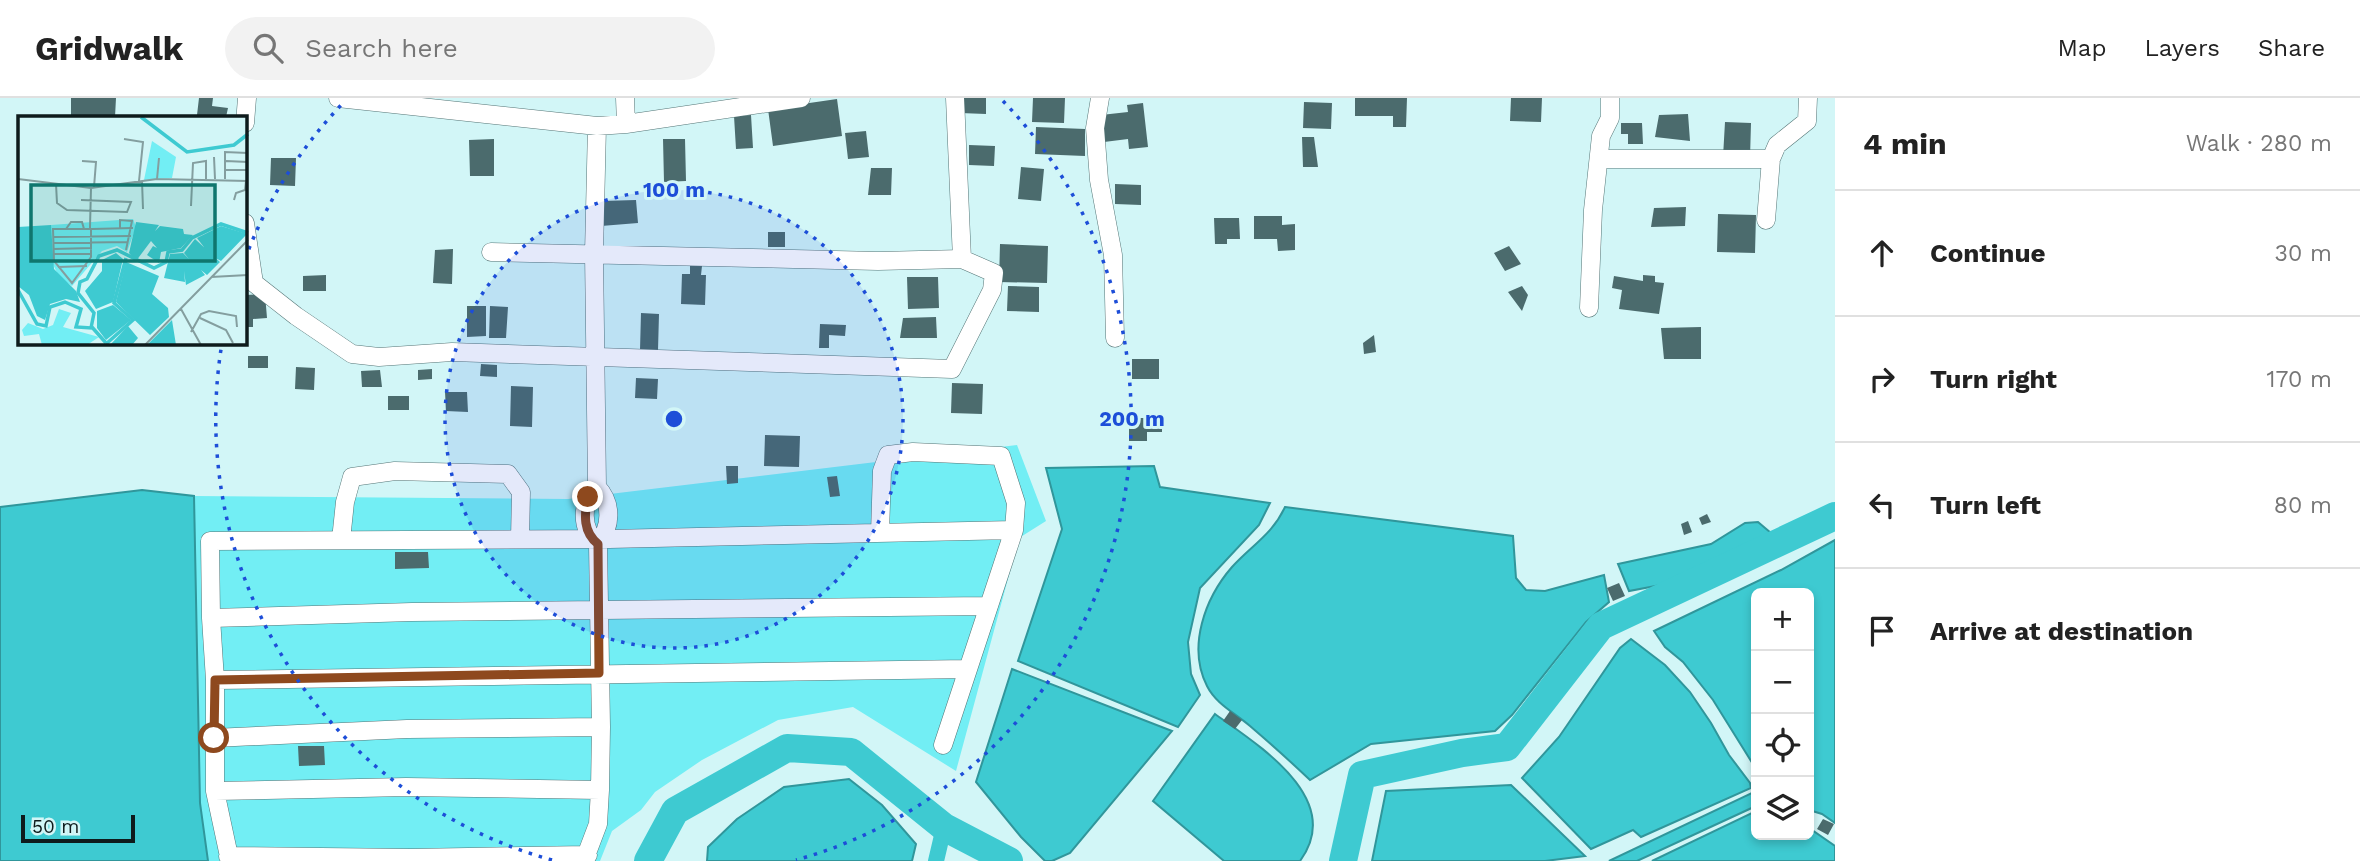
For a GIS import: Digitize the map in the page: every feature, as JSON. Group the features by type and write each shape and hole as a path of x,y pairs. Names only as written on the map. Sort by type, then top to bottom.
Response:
{"street":[{"path":"246,116 247,98"},
{"path":"338,98 597,126 801,98"},
{"path":"625,98 626,124"},
{"path":"955,98 962,259"},
{"path":"1100,98 1095,128 1099,180 1113,255 1115,338"},
{"path":"1589,308 1593,210 1601,136 1610,118 1610,98"},
{"path":"1766,220 1771,159 1777,145 1807,121 1808,98"},
{"path":"597,126 594,253 597,487 608,501 607,529 597,541 601,727 598,824 586,858 229,859 215,791 215,680 210,541 597,541 1014,530"},
{"path":"1599,159 1771,159"},
{"path":"247,236 254,283 352,354 379,357 452,352 952,369 992,290 993,273 962,259 878,261 491,252"},
{"path":"880,533 882,471 888,455 913,452 1000,456 1016,503 1014,530 943,745"},
{"path":"341,540 345,502 352,477 395,471 508,474 521,492 520,539"},
{"path":"211,618 412,611 989,606"},
{"path":"215,680 968,669"},
{"path":"214,738 407,729 601,727"},
{"path":"215,791 406,788 600,790"}],"shaded area":[{"path":"1017,445 1046,521 1019,538 956,771 853,707 778,720 702,760 655,792 641,810 612,831 600,861 208,861 200,803 194,496 568,499"},
{"path":"1154,466 1160,487 1270,503 1259,525 1200,588 1188,642 1191,674 1200,695 1178,727 1018,661 1062,529 1046,468"},
{"path":"142,490 194,496 200,803 208,861 0,861 0,507"},
{"path":"1285,507 1513,536 1516,578 1526,590 1545,591 1604,575 1609,602 1586,622 1512,715 1495,731 1371,744 1310,780 1215,698 1201,671 1199,655 1202,624 1222,579 1274,525"},
{"path":"1758,522 1771,533 1666,584 1629,591 1618,564 1711,544 1745,523"},
{"path":"1835,540 1835,823 1814,812 1814,588 1751,588 1751,761 1713,700 1654,631 1781,570"},
{"path":"1631,639 1665,665 1690,692 1751,788 1641,837 1633,830 1591,849 1522,778 1559,737 1620,648"},
{"path":"1012,669 1172,731 1070,853 1052,861 1045,861 1021,837 976,782"},
{"path":"1215,714 1273,758 1305,795 1312,816 1311,838 1300,861 1224,861 1153,801"},
{"path":"849,779 882,805 916,844 912,861 707,861 708,847 737,819 784,787"},
{"path":"1511,785 1585,856 1545,861 1372,861 1386,791"},
{"path":"1751,793 1751,808 1637,861 1609,861"},
{"path":"1751,813 1751,840 1814,840 1814,831 1835,846 1835,861 1652,861"}],"building":[{"path":"71,98 116,98 115,116 71,116"},
{"path":"199,98 213,98 212,106 228,108 226,116 197,115"},
{"path":"961,98 986,98 986,114 960,113"},
{"path":"1033,98 1065,98 1064,123 1032,122"},
{"path":"1355,98 1407,98 1406,127 1393,127 1393,116 1355,116"},
{"path":"1511,98 1542,98 1541,122 1510,121"},
{"path":"837,99 842,136 773,146 768,109"},
{"path":"1304,102 1332,103 1331,129 1303,128"},
{"path":"1143,103 1148,147 1129,149 1128,139 1104,142 1101,115 1128,112 1127,105"},
{"path":"1688,114 1690,141 1655,137 1659,115"},
{"path":"751,115 753,148 736,149 734,116"},
{"path":"1725,122 1751,123 1750,158 1723,157"},
{"path":"1621,123 1642,123 1643,144 1628,144 1628,134 1621,134"},
{"path":"1036,127 1085,129 1085,156 1035,154"},
{"path":"866,131 869,157 848,159 845,133"},
{"path":"1302,137 1314,137 1318,167 1303,167"},
{"path":"494,139 494,176 470,176 469,140"},
{"path":"663,139 685,139 686,181 664,182"},
{"path":"969,145 995,146 994,166 969,165"},
{"path":"271,158 296,158 295,186 270,185"},
{"path":"1021,167 1044,169 1041,201 1018,199"},
{"path":"871,168 892,168 891,195 868,195"},
{"path":"1115,184 1141,185 1141,205 1115,204"},
{"path":"636,200 638,223 601,226 602,201"},
{"path":"1686,207 1685,226 1651,227 1654,208"},
{"path":"1718,214 1756,215 1755,253 1717,252"},
{"path":"1254,216 1282,216 1282,225 1295,224 1295,250 1278,251 1277,239 1254,239"},
{"path":"1214,218 1239,218 1240,239 1227,239 1227,244 1215,244"},
{"path":"768,232 785,232 785,247 768,247"},
{"path":"1000,244 1048,246 1047,283 999,282"},
{"path":"1509,246 1521,264 1505,271 1494,253"},
{"path":"453,249 452,284 433,283 435,250"},
{"path":"690,266 702,266 701,275 706,275 705,305 681,304 682,274 690,274"},
{"path":"326,275 326,291 303,291 303,276"},
{"path":"1643,275 1655,276 1655,282 1664,283 1659,314 1619,309 1622,290 1612,288 1614,276 1643,281"},
{"path":"907,277 938,277 939,308 908,309"},
{"path":"1008,286 1039,287 1039,312 1007,311"},
{"path":"1522,286 1528,295 1522,311 1508,292"},
{"path":"265,294 267,318 253,319 253,327 247,327 247,295"},
{"path":"467,306 486,306 486,336 467,337"},
{"path":"490,306 508,307 506,338 489,338"},
{"path":"641,313 659,314 658,350 640,350"},
{"path":"936,317 937,338 900,338 903,318"},
{"path":"820,324 846,325 845,336 829,335 829,348 819,348"},
{"path":"1701,327 1701,359 1664,359 1661,328"},
{"path":"1374,335 1376,352 1364,354 1363,343"},
{"path":"248,356 268,356 268,368 248,368"},
{"path":"1132,359 1159,359 1159,379 1132,379"},
{"path":"481,364 497,365 497,377 480,376"},
{"path":"296,367 315,368 314,390 295,389"},
{"path":"432,369 432,379 418,380 418,370"},
{"path":"380,370 382,387 362,387 361,371"},
{"path":"636,378 658,379 657,399 635,398"},
{"path":"952,383 983,384 982,414 951,413"},
{"path":"511,386 533,387 532,427 510,426"},
{"path":"445,392 467,392 468,412 446,411"},
{"path":"388,396 409,396 409,410 388,410"},
{"path":"1129,418 1162,418 1162,432 1147,432 1147,441 1129,441"},
{"path":"765,435 800,436 799,467 764,466"},
{"path":"726,466 738,466 738,483 727,484"},
{"path":"837,476 840,496 830,497 827,477"},
{"path":"1707,514 1711,522 1702,525 1699,518"},
{"path":"1688,521 1692,532 1684,535 1681,524"},
{"path":"395,552 428,552 429,568 395,569"},
{"path":"1619,583 1625,596 1613,601 1607,588"},
{"path":"1230,711 1242,720 1235,729 1223,721"},
{"path":"298,746 324,746 325,765 299,766"},
{"path":"1823,819 1834,824 1828,835 1817,829"}],"waterway":[{"path":"1343,861 1362,775 1462,753 1507,747 1601,626 1835,516"},
{"path":"648,861 675,811 787,748 851,752 944,827 1009,861"},
{"path":"936,861 944,827"}],"route":[{"path":"214,738 215,680 599,673 598,544 587,532 585,517 588,497"}]}
